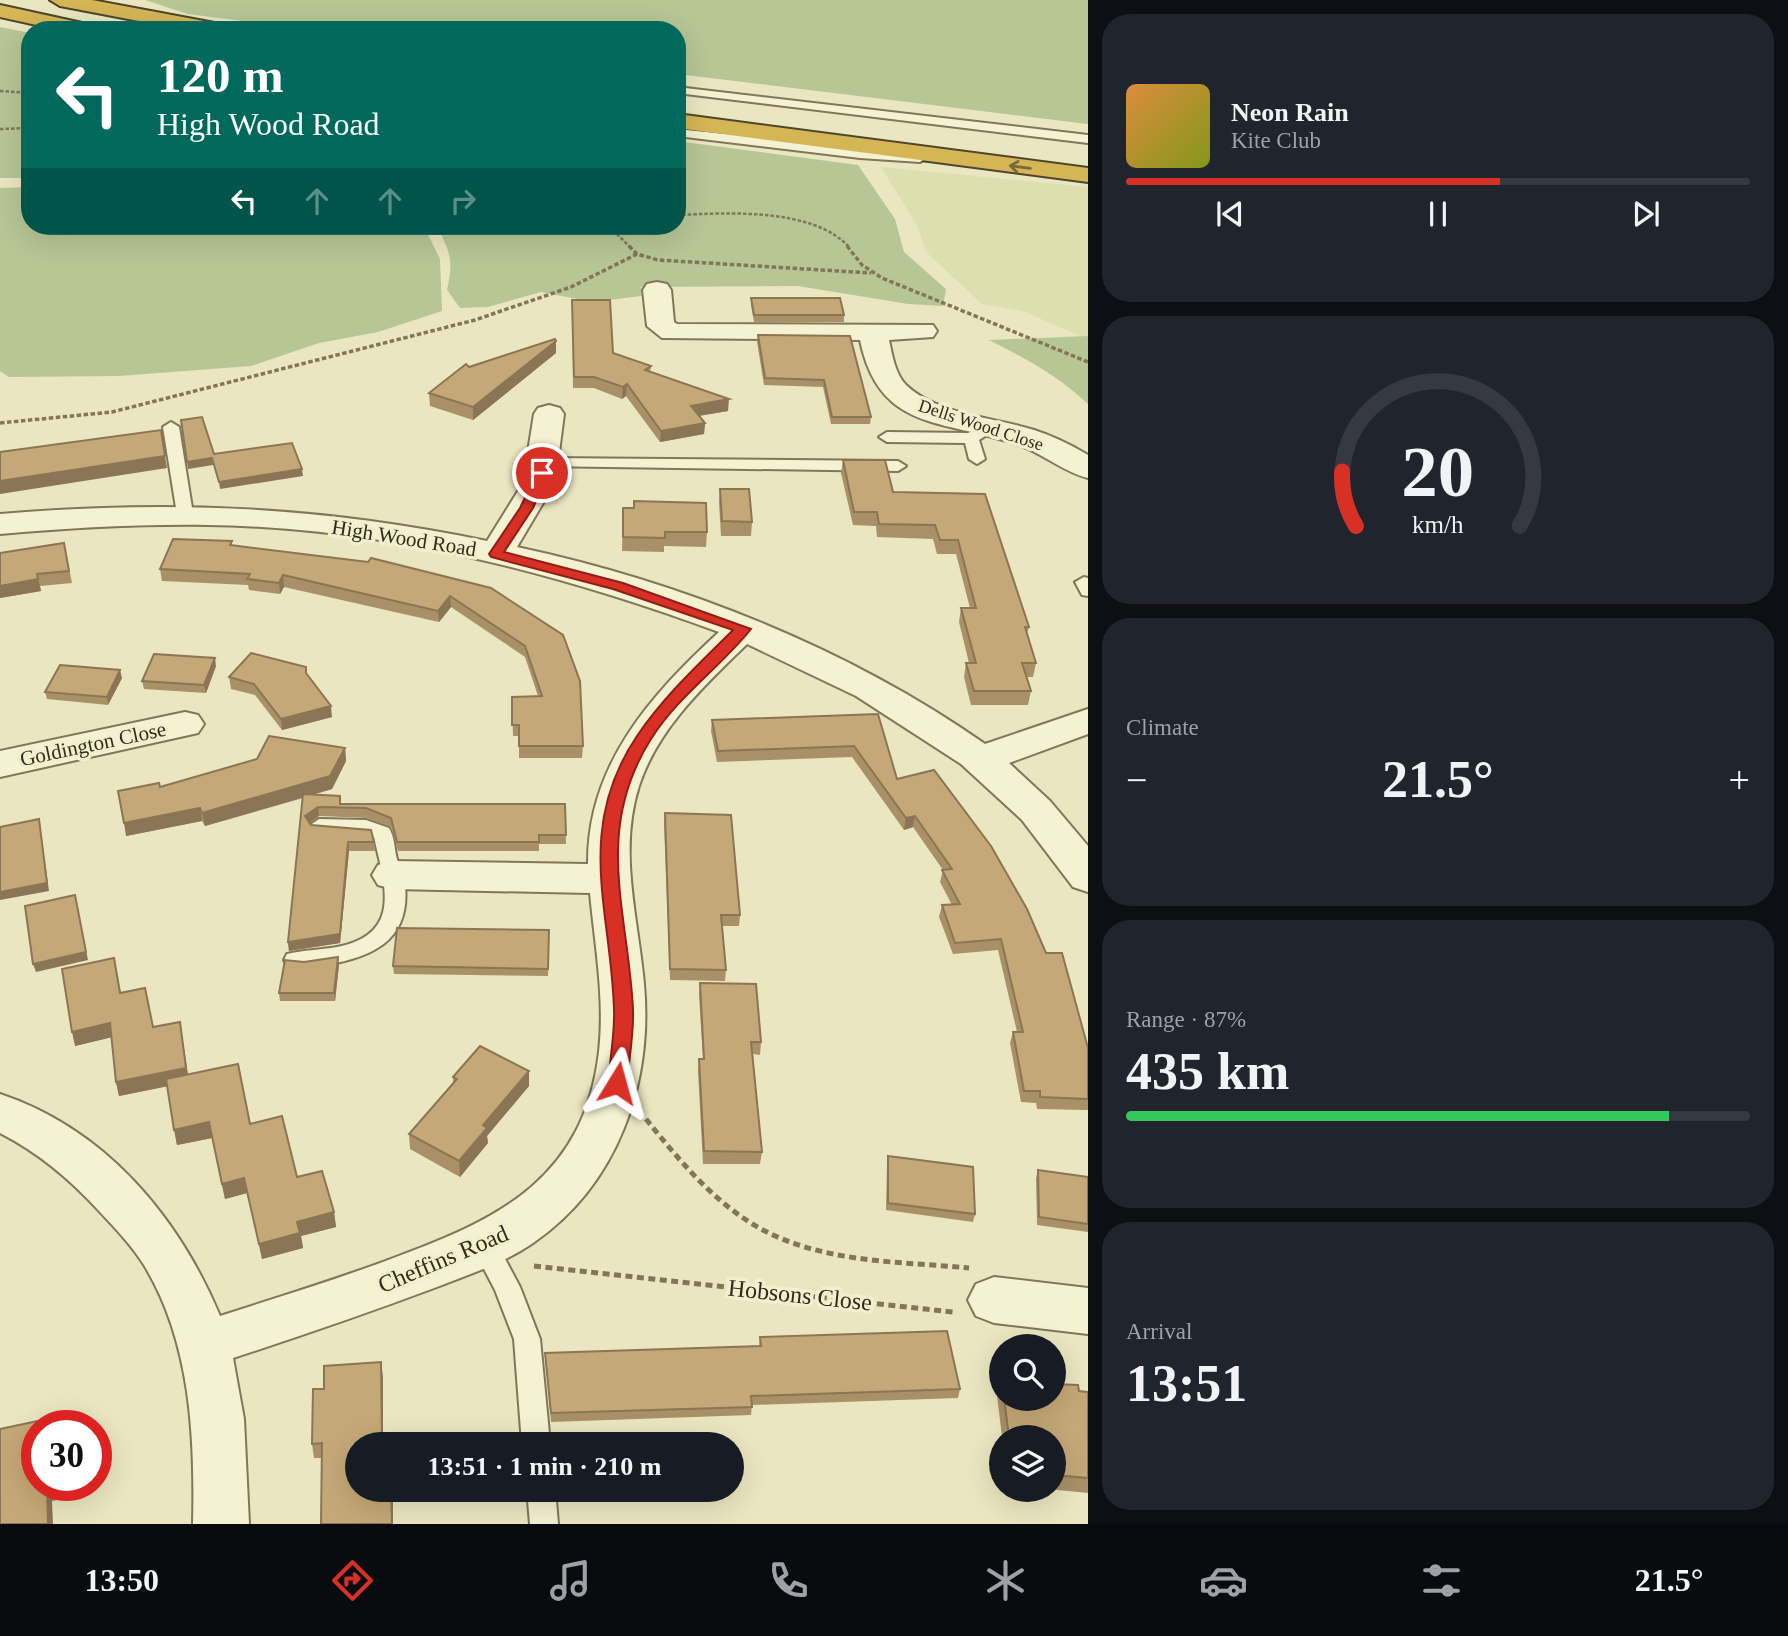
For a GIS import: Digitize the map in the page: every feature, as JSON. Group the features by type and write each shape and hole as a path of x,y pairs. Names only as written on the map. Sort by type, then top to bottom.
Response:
{"highway":[{"path":"60,0 172,21"},
{"path":"0,11 47,21"},
{"path":"686,98 1088,148"},
{"path":"686,122 1088,175"}],"street":[{"path":"657,290 661,326 672,332 923,331"},
{"name":"Dells Wood Close","path":"873,331 884,371 902,397 981,432 1042,444 1088,469"},
{"path":"496,554 530,501 544,463 549,414"},
{"name":"High Wood Road","path":"0,524 104,515 185,514 319,524 496,554 618,586 743,629 804,655 892,700 982,759 1043,815 1088,877"},
{"name":"Cheffins Road","path":"202,1345 490,1254 516,1228 565,1189 598,1138 617,1083 624,1010 608,880 613,811 628,764 670,701 743,629"},
{"path":"982,759 1088,721"},
{"name":"Goldington Close","path":"0,764 185,724"},
{"path":"393,875 608,880"},
{"path":"0,1113 44,1133 104,1181 142,1223 163,1251 179,1280 202,1345 219,1434 221,1524"},
{"path":"993,1300 1088,1311"}],"lane":[{"path":"686,91 1088,139"},
{"path":"686,133 860,155 973,161"},
{"path":"171,427 185,514"},
{"path":"887,437 981,432 977,459"},
{"path":"544,463 898,466"},
{"path":"295,960 347,955 373,942 384,932 395,906 393,875 386,840 376,829 319,826"},
{"path":"490,1254 518,1311 527,1339 535,1432"},
{"path":"542,1502 544,1524"}],"path":[{"path":"0,91 21,92"},
{"path":"0,129 21,128"},
{"path":"686,215 738,213 794,222 842,241 872,274"},
{"path":"618,235 637,254 658,260 699,264 795,266 872,274 925,298 1088,362"},
{"path":"0,423 113,412 283,371 475,320 571,287 637,254"},
{"path":"617,1083 683,1162 737,1210 779,1237 842,1254 990,1270 993,1300"},
{"name":"Hobsons Close","path":"490,1254 995,1316 993,1300"}],"green space":[{"path":"145,0 1088,0 1088,124 686,75 686,21 243,21 188,14"},
{"path":"0,27 21,31 21,178 0,178"},
{"path":"686,142 858,165 895,219 904,252 946,289 943,306 908,304 798,286 641,287 641,296 593,302 541,292 488,307 460,308 447,290 450,257 441,235 686,235"},
{"path":"881,167 1088,187 1088,336 1080,336 1023,311 982,304 926,252 918,227"},
{"path":"21,187 21,235 428,235 440,259 442,311 378,332 319,343 251,366 119,376 9,377 0,371 0,188"},
{"path":"1088,336 1088,404 1053,376 989,340"}],"building":[{"path":"751,298 840,298 844,315 754,315"},
{"path":"572,300 610,300 613,353 651,366 645,370 729,399 691,406 705,423 661,431 627,384 623,387 594,377 574,377"},
{"path":"758,335 850,336 871,417 832,417 824,380 765,378"},
{"path":"555,339 556,341 473,407 429,393 466,364 469,367"},
{"path":"202,417 214,454 292,443 302,469 219,482 212,458 187,462 181,420"},
{"path":"161,430 165,456 0,481 0,452"},
{"path":"843,460 885,460 893,492 985,494 1029,627 1025,627 1036,663 1022,663 1031,691 974,691 966,663 976,663 961,608 976,608 958,540 940,540 935,525 879,524 877,512 854,512"},
{"path":"720,489 749,489 752,522 722,521"},
{"path":"634,501 706,503 707,532 665,532 665,538 623,537 623,508 634,508"},
{"path":"173,539 232,541 230,545 368,562 371,558 491,588 563,635 580,681 583,746 519,746 519,725 512,725 512,697 542,696 525,646 450,596 438,611 283,575 279,583 247,579 250,574 160,569"},
{"path":"64,543 69,571 37,574 38,579 0,586 0,553"},
{"path":"251,653 306,667 306,673 331,706 281,719 254,684 229,677"},
{"path":"154,654 215,658 204,685 142,681"},
{"path":"60,665 120,670 107,697 45,692"},
{"path":"878,714 897,779 934,770 991,846 1027,909 1046,953 1062,953 1088,1048 1088,1099 1040,1097 1040,1091 1024,1091 1013,1032 1023,1032 1001,939 955,943 942,905 960,904 942,870 952,869 915,816 906,818 854,746 718,751 712,720"},
{"path":"269,736 345,748 330,776 202,813 200,808 124,823 118,791 159,783 160,787 257,759"},
{"path":"303,794 340,796 340,804 565,804 566,835 539,835 539,842 397,842 391,818 366,808 318,807 305,816 311,825 371,830 374,842 348,842 340,934 288,942"},
{"path":"665,813 731,815 740,915 721,915 726,970 670,969"},
{"path":"39,819 47,883 0,892 0,827"},
{"path":"75,895 86,952 33,964 25,906"},
{"path":"397,928 549,930 548,969 393,966"},
{"path":"338,957 334,993 279,993 285,960 304,962"},
{"path":"114,958 120,993 145,988 153,1027 180,1022 186,1068 116,1082 110,1023 72,1032 62,969"},
{"path":"700,983 756,984 761,1042 751,1042 762,1152 704,1151 699,1059 704,1059"},
{"path":"480,1046 529,1071 483,1125 487,1128 459,1161 409,1134 457,1079 453,1077"},
{"path":"238,1064 250,1124 282,1116 297,1177 322,1171 334,1212 297,1222 300,1233 259,1244 244,1178 222,1184 209,1122 174,1130 166,1079"},
{"path":"888,1156 973,1167 975,1214 888,1203"},
{"path":"1038,1170 1088,1177 1088,1224 1039,1217"},
{"path":"947,1331 960,1389 751,1396 752,1407 551,1413 545,1353 761,1346 760,1337"},
{"path":"381,1362 382,1432 345,1432 345,1502 391,1502 392,1524 321,1524 322,1443 312,1444 313,1389 324,1389 324,1366"},
{"path":"1066,1384 1078,1385 1079,1391 1088,1392 1088,1478 1066,1476 1066,1425 1007,1425 1006,1411 1066,1411"},
{"path":"21,1425 21,1501 47,1501 48,1524 0,1524 0,1429"}],"route":[{"path":"542,473 527,508 496,554 558,568 679,604 743,629 670,701 628,764 620,785 609,842 608,880 624,1010 617,1083"}]}
